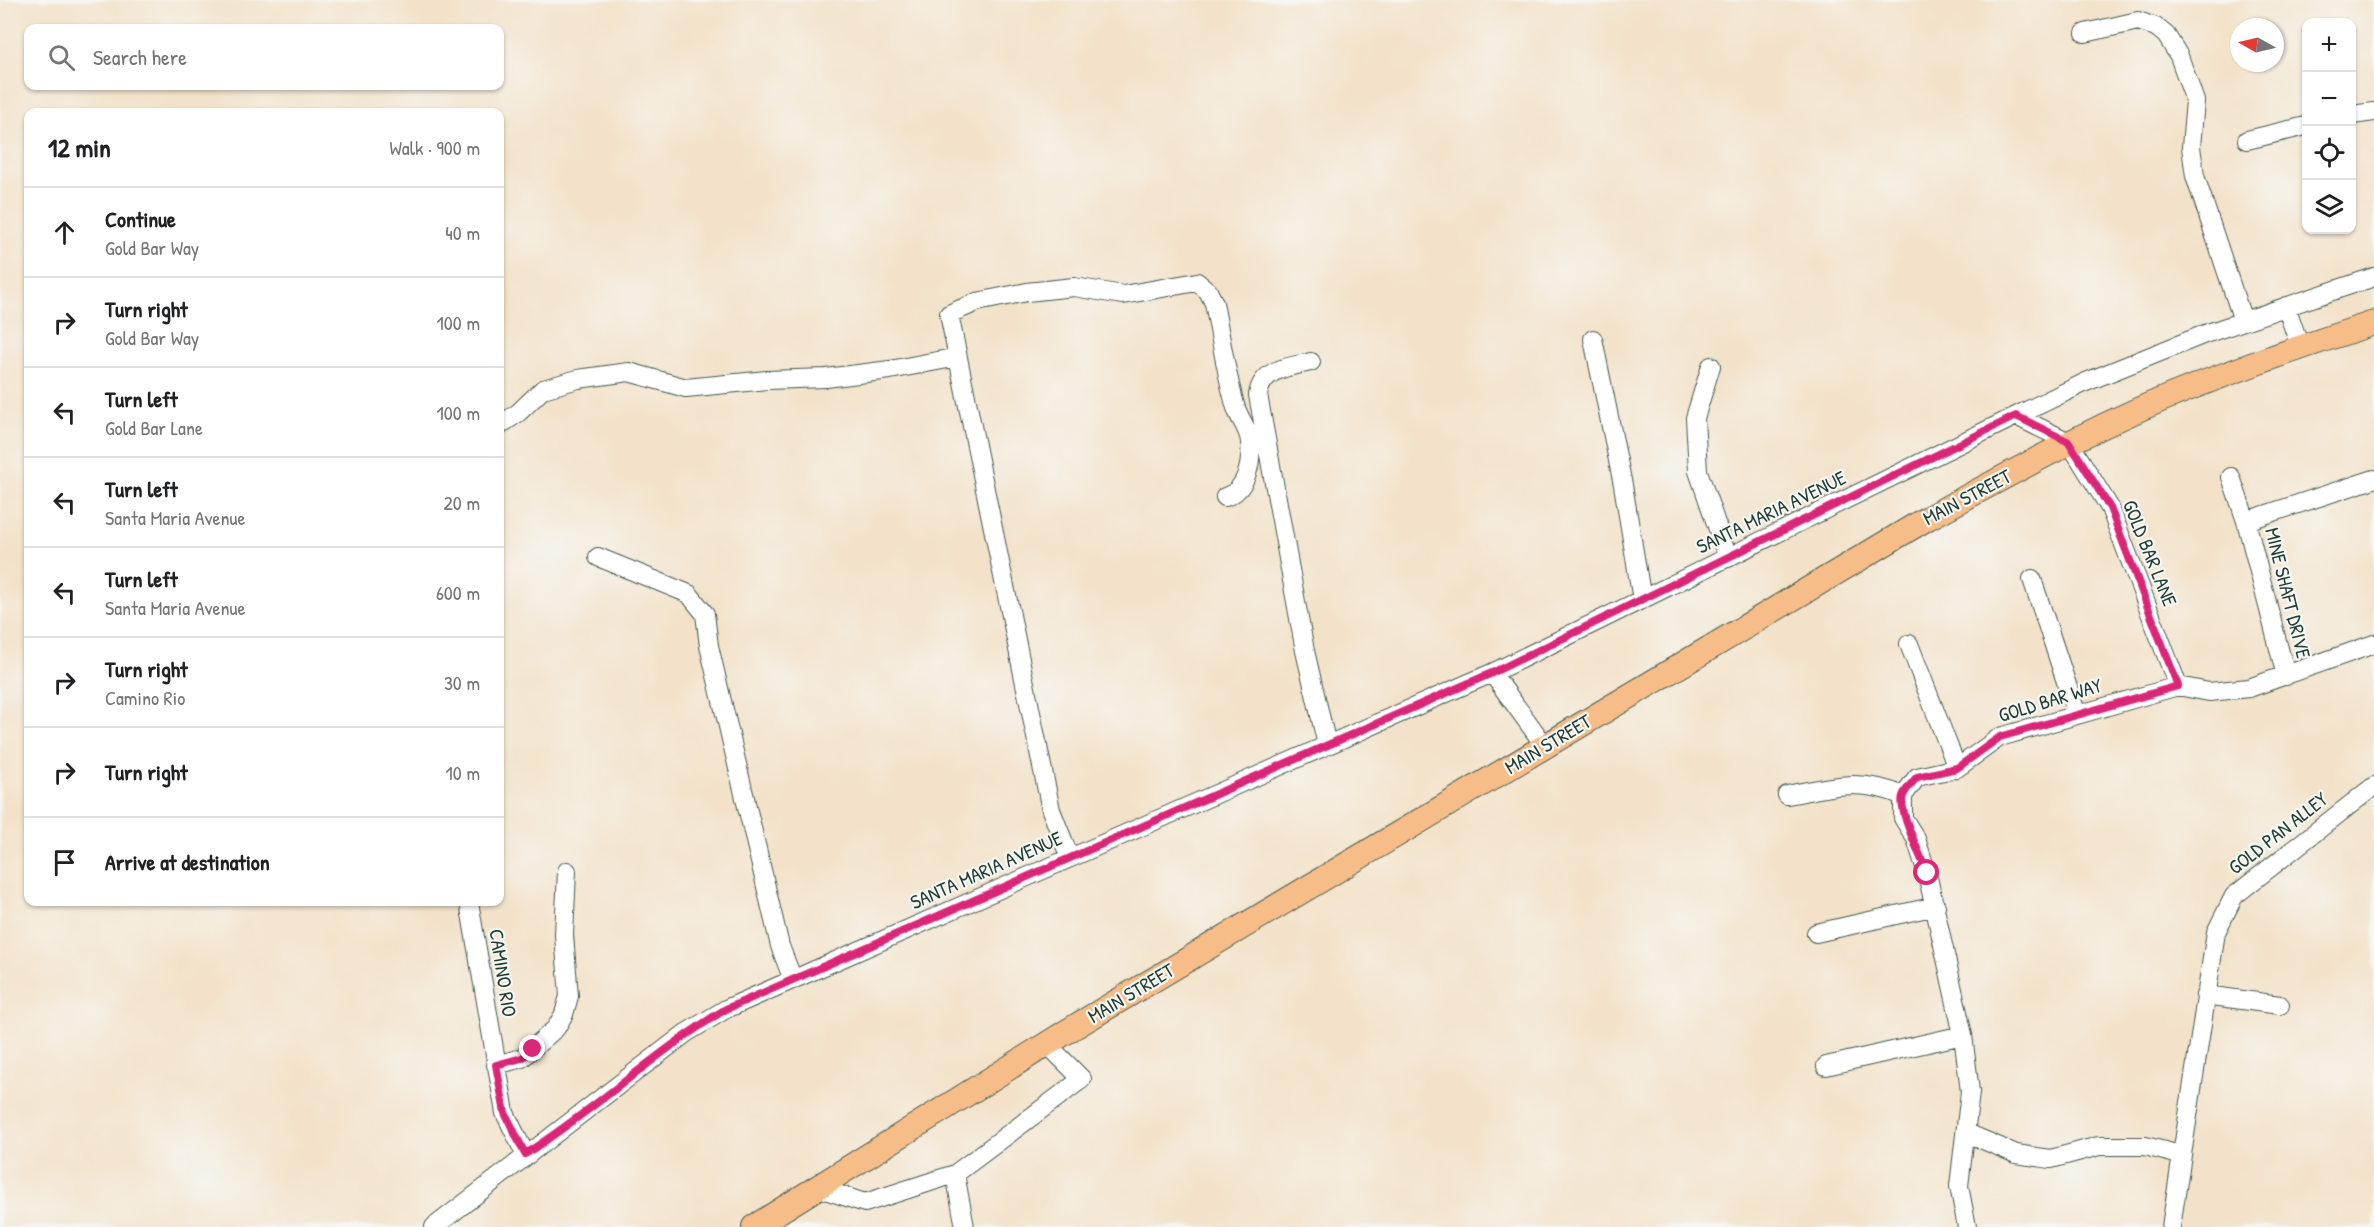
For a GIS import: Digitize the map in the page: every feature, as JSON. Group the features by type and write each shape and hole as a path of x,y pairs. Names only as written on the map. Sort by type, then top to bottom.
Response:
{"main road":[{"name":"MAIN STREET","path":"754,1227 1071,1029 1926,519 2069,442 2185,390 2300,347 2374,323"}],"street":[{"path":"2085,33 2138,21 2156,27 2166,34 2179,56 2195,101 2191,147 2195,176 2243,321"},
{"path":"2356,114 2374,112"},
{"path":"2247,140 2302,127"},
{"name":"SANTA MARIA AVENUE","path":"434,1227 525,1154 560,1132 686,1033 726,1009 1492,673 2086,382 2243,321 2374,277"},
{"path":"1070,858 1051,810 949,314 977,302 1074,287 1123,295 1197,282 1208,291 1214,303 1236,408 1250,438 1251,452 1245,477 1239,489 1225,496"},
{"path":"2286,306 2300,347"},
{"path":"1593,339 1623,485 1642,600"},
{"path":"504,422 518,413 543,389 578,378 629,372 686,388 766,380 826,378 958,357"},
{"path":"1311,362 1275,371 1264,378 1258,395 1305,651 1327,745"},
{"path":"1711,366 1695,418 1698,471 1728,558"},
{"path":"2016,416 2069,442"},
{"name":"GOLD BAR LANE","path":"2069,442 2110,508 2178,686"},
{"name":"MINE SHAFT DRIVE","path":"2231,477 2246,521 2286,676"},
{"name":"MINE SHAFT DRIVE","path":"2246,521 2374,479"},
{"path":"598,557 689,594 705,614 710,646 780,946 793,980"},
{"path":"2032,579 2078,715"},
{"path":"1909,644 1957,768"},
{"name":"GOLD BAR WAY","path":"1903,796 1917,777 1957,768 2000,737 2178,686 2210,692 2248,688 2374,644"},
{"path":"1492,673 1545,746"},
{"path":"1787,795 1852,784 1879,786 1903,796 1903,818 1916,839 1936,906 1963,1035 1970,1092 1959,1186 1967,1227"},
{"name":"GOLD PAN ALLEY","path":"2171,1227 2180,1155 2216,932 2234,896 2374,786"},
{"path":"496,1065 522,1058 550,1033 564,1014 569,996 564,935 567,871"},
{"name":"CAMINO RIO","path":"470,906 505,1113 525,1154"},
{"path":"1816,933 1936,906"},
{"path":"2205,994 2280,1005"},
{"path":"1826,1066 1963,1035"},
{"path":"816,1187 865,1203 955,1174 1082,1079 1048,1045"},
{"path":"1967,1133 2016,1154 2051,1159 2099,1146 2145,1146 2180,1155"},
{"path":"955,1174 964,1227"}],"route":[{"path":"533,1049 522,1058 496,1065 505,1113 525,1154 560,1132 686,1033 726,1009 1492,673 2016,416 2069,442 2110,508 2178,686 2000,737 1957,768 1917,777 1903,796 1903,818 1916,839 1927,873"}]}
